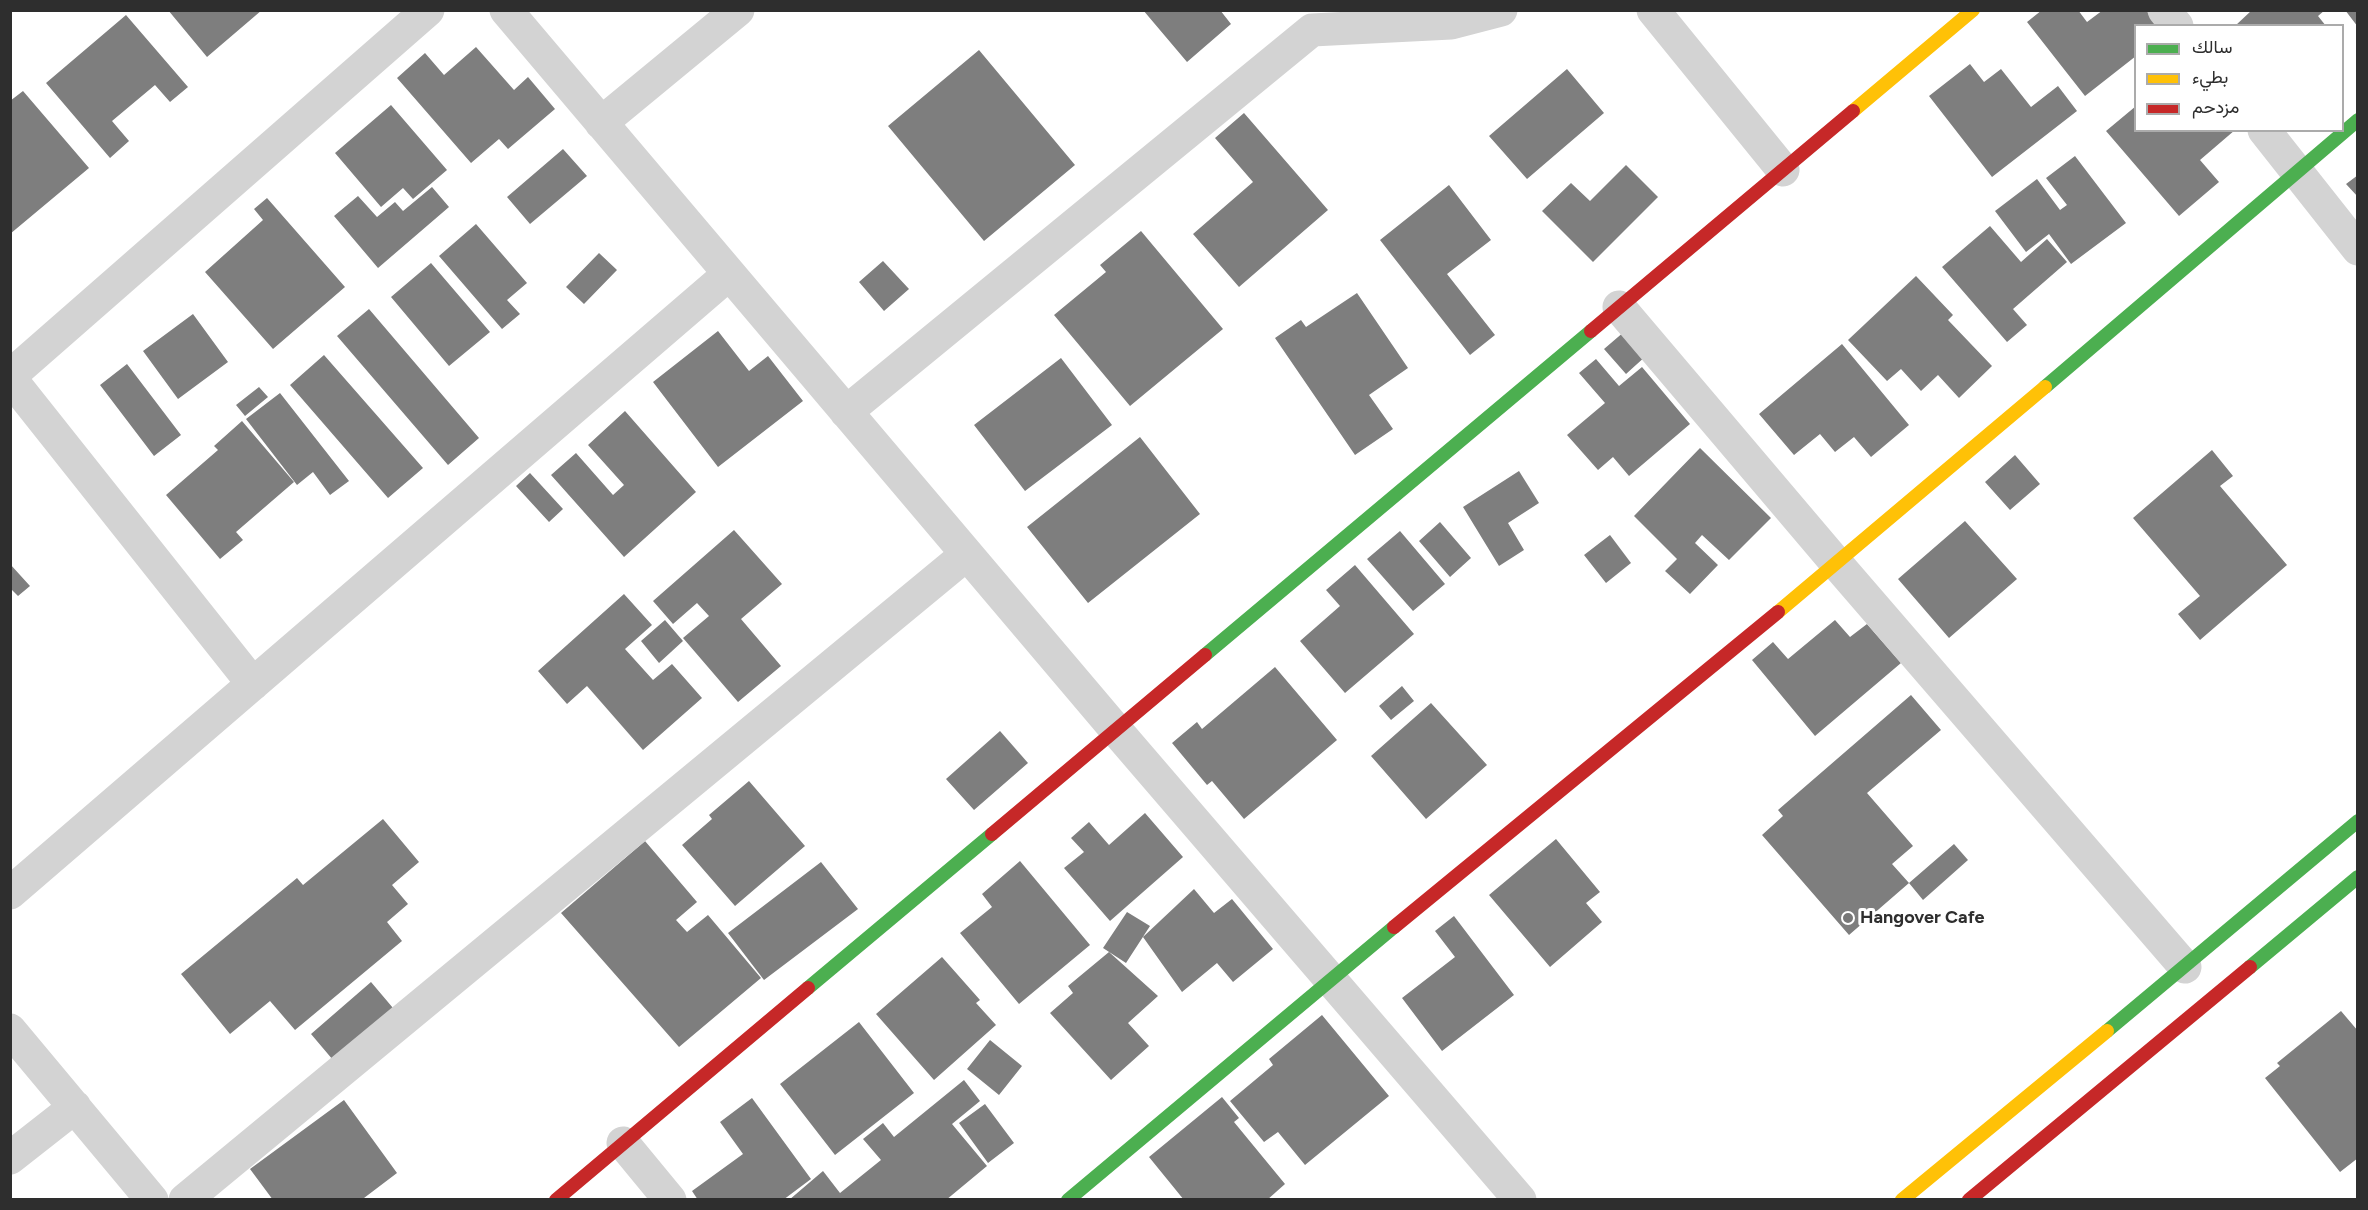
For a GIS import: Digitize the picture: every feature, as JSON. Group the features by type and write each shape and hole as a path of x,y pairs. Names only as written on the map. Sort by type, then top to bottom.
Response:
{"street":[{"path":"253,684 10,377 428,10"},
{"path":"506,10 1116,730 1520,1200"},
{"path":"602,123 738,10"},
{"path":"846,412 1305,20 1451,23 1501,10"},
{"path":"1653,10 1783,170"},
{"path":"556,1200 1973,10"},
{"path":"2164,10 2175,24"},
{"path":"2344,132 2358,120"},
{"path":"2266,132 2358,249"},
{"path":"1068,1200 1330,979 1837,564 2344,132"},
{"path":"10,893 729,274"},
{"path":"1619,307 1837,564 2185,967"},
{"path":"185,1200 967,554"},
{"path":"1902,1200 2358,821"},
{"path":"1969,1200 2358,877"},
{"path":"10,1030 152,1200"},
{"path":"10,1158 75,1107"},
{"path":"623,1143 670,1200"}],"building":[{"path":"168,10 262,10 207,57"},
{"path":"1143,10 1220,10 1231,24 1187,62"},
{"path":"2042,10 2078,10 2087,22 2103,10 2146,10 2156,24 2134,24 2134,58 2085,96 2027,22"},
{"path":"2252,10 2325,10 2318,16 2324,24 2237,24"},
{"path":"2345,10 2358,10 2358,27"},
{"path":"126,15 188,87 170,102 155,85 112,121 129,141 110,158 46,83"},
{"path":"476,47 514,90 528,77 555,109 508,149 499,139 471,163 397,78 425,53 444,75"},
{"path":"979,50 1075,165 984,241 888,126"},
{"path":"1970,64 1984,82 2001,69 2031,107 2058,86 2077,111 1992,177 1929,96"},
{"path":"1567,69 1604,113 1527,179 1489,136"},
{"path":"23,91 89,168 10,234 10,101"},
{"path":"391,105 447,170 413,199 403,188 381,207 335,153"},
{"path":"2134,108 2134,132 2233,132 2200,160 2219,182 2179,216 2106,131"},
{"path":"1244,113 1328,210 1239,287 1193,234 1253,182 1215,138"},
{"path":"563,149 587,176 530,224 507,197"},
{"path":"2075,156 2126,223 2071,264 2049,234 2026,252 1995,211 2037,179 2060,210 2067,205 2046,178"},
{"path":"1626,165 1658,197 1593,262 1542,211 1571,183 1590,201"},
{"path":"2358,175 2358,197 2346,184"},
{"path":"1449,185 1491,240 1447,274 1495,335 1470,355 1380,240"},
{"path":"432,187 449,207 378,268 334,216 358,196 377,217 395,202 403,211"},
{"path":"267,198 345,287 273,349 205,272 263,220 254,209"},
{"path":"476,224 527,283 507,300 520,314 502,329 439,256"},
{"path":"1990,226 2021,262 2047,239 2067,262 2013,309 2027,325 2007,342 1942,267"},
{"path":"1141,231 1223,329 1130,406 1054,315 1106,272 1100,265"},
{"path":"599,253 617,270 584,304 566,287"},
{"path":"883,261 909,289 884,311 859,282"},
{"path":"431,263 490,332 449,366 391,297"},
{"path":"1916,276 1953,315 1948,320 1992,366 1959,398 1938,375 1921,391 1901,369 1887,381 1848,340"},
{"path":"1357,293 1408,368 1369,395 1393,429 1355,455 1275,338 1301,320 1306,327"},
{"path":"369,309 479,438 448,465 337,336"},
{"path":"193,314 228,362 178,399 143,351"},
{"path":"718,331 749,371 768,356 803,401 718,467 653,382"},
{"path":"1625,331 1647,355 1626,374 1604,349"},
{"path":"1842,344 1909,425 1871,457 1854,437 1835,452 1820,434 1794,455 1759,414"},
{"path":"324,355 423,468 388,498 290,385"},
{"path":"1061,358 1112,425 1025,491 974,425"},
{"path":"1596,359 1619,386 1642,367 1690,424 1629,476 1613,457 1598,470 1567,435 1605,403 1579,373"},
{"path":"127,364 181,435 154,456 100,385"},
{"path":"259,387 268,397 245,416 236,405"},
{"path":"280,393 349,481 330,495 313,472 297,485 246,419"},
{"path":"625,411 696,492 624,557 551,475 576,453 613,495 624,485 588,445"},
{"path":"242,421 294,482 236,532 243,540 220,559 166,495 218,450 214,446"},
{"path":"1140,437 1200,514 1088,603 1027,527"},
{"path":"1700,448 1771,518 1729,560 1702,535 1695,543 1718,565 1690,594 1665,571 1677,559 1634,516"},
{"path":"2212,450 2233,476 2220,486 2287,565 2200,640 2178,614 2200,596 2133,518"},
{"path":"2015,455 2040,484 2010,510 1985,482"},
{"path":"1519,471 1539,503 1508,523 1524,550 1499,566 1463,507"},
{"path":"530,473 563,509 549,522 516,486"},
{"path":"1965,521 2017,579 1949,638 1898,579"},
{"path":"1440,522 1471,558 1450,577 1419,541"},
{"path":"734,530 782,584 741,619 781,666 738,702 683,638 709,616 697,603 673,624 653,601"},
{"path":"1400,531 1445,584 1413,611 1367,559"},
{"path":"1610,535 1631,563 1606,583 1584,555"},
{"path":"10,564 30,586 18,596 10,588"},
{"path":"1355,565 1414,634 1345,693 1300,641 1340,606 1326,590"},
{"path":"624,594 652,625 625,649 653,680 672,664 702,698 643,750 587,686 567,704 538,671"},
{"path":"665,620 683,641 659,663 641,641"},
{"path":"1835,620 1850,637 1867,624 1901,663 1815,736 1752,660 1773,642 1788,659"},
{"path":"1275,667 1337,740 1244,819 1212,781 1207,785 1172,743 1197,722 1202,729"},
{"path":"1402,686 1414,701 1391,720 1379,706"},
{"path":"1911,695 1941,730 1867,793 1913,846 1892,864 1909,883 1849,935 1762,835 1783,816 1778,810"},
{"path":"1431,703 1487,765 1426,819 1371,756"},
{"path":"1000,731 1028,763 974,810 946,779"},
{"path":"749,781 805,846 735,906 682,845 712,819 709,815"},
{"path":"1145,813 1183,857 1110,921 1064,868 1084,852 1071,838 1089,822 1109,845"},
{"path":"383,819 419,862 392,885 408,904 387,922 402,941 295,1030 270,1001 230,1034 181,974 297,878 303,885"},
{"path":"1556,839 1600,892 1586,903 1602,922 1550,967 1489,895"},
{"path":"645,841 697,902 676,920 687,932 708,915 761,978 679,1047 561,913"},
{"path":"1954,844 1968,860 1923,900 1909,883"},
{"path":"1020,861 1090,945 1019,1004 960,933 992,907 982,894"},
{"path":"821,862 858,909 764,980 728,933"},
{"path":"1194,889 1214,913 1232,899 1273,949 1233,982 1217,963 1182,992 1143,937"},
{"path":"1127,912 1150,926 1126,963 1103,948"},
{"path":"1454,916 1514,995 1442,1051 1402,998 1455,957 1435,931"},
{"path":"1109,952 1158,996 1128,1023 1149,1046 1111,1080 1050,1013 1073,993 1068,986"},
{"path":"942,957 980,1000 976,1003 996,1025 934,1080 876,1014"},
{"path":"371,982 393,1008 333,1060 311,1034"},
{"path":"2341,1011 2358,1031 2358,1158 2340,1172 2265,1078 2280,1066 2277,1063"},
{"path":"1322,1015 1389,1096 1305,1165 1278,1132 1264,1142 1230,1101 1273,1065 1269,1059"},
{"path":"859,1022 914,1093 835,1155 780,1084"},
{"path":"990,1040 1022,1066 999,1095 967,1069"},
{"path":"964,1080 980,1101 952,1124 987,1166 946,1200 789,1200 823,1171 840,1193 881,1160 863,1139 883,1123 894,1137"},
{"path":"1222,1097 1239,1118 1234,1122 1285,1184 1267,1200 1184,1200 1149,1157"},
{"path":"752,1098 811,1179 783,1200 698,1200 692,1191 743,1154 720,1122"},
{"path":"344,1100 397,1173 364,1198 365,1200 273,1200 250,1169"},
{"path":"985,1104 1014,1143 988,1163 959,1123"}],"traffic: fast":[{"path":"2344,132 2358,120"},
{"path":"2045,387 2344,132"},
{"path":"1205,655 1591,331"},
{"path":"2107,1031 2358,821"},
{"path":"808,988 992,834"},
{"path":"2250,967 2358,877"},
{"path":"1068,1200 1394,927"}],"traffic: slow":[{"path":"1853,111 1973,10"},
{"path":"1778,612 2045,387"},
{"path":"1902,1200 2107,1031"}],"traffic: jam":[{"path":"1591,331 1853,111"},
{"path":"1394,927 1778,612"},
{"path":"992,834 1205,655"},
{"path":"1969,1200 2250,967"},
{"path":"556,1200 808,988"}],"place":[{"name":"Hangover Cafe","path":"1848,918"}]}
